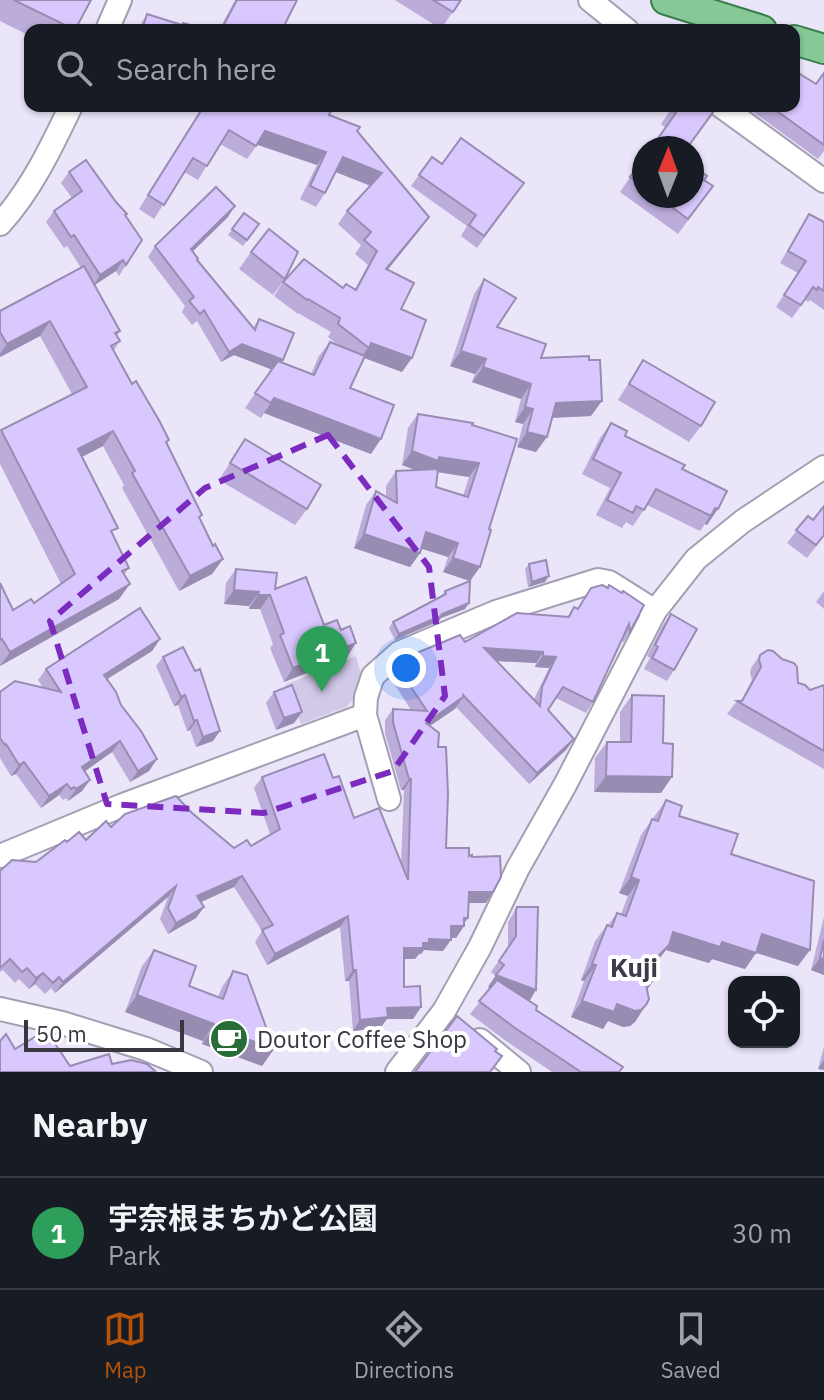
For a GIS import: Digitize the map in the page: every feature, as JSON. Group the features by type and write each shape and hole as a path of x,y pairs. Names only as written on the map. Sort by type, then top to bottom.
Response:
{"main road":[{"path":"666,0 743,24"},
{"path":"800,42 824,49"}],"street":[{"path":"110,24 120,0"},
{"path":"590,0 620,24"},
{"path":"0,224 19,203 68,112"},
{"path":"729,112 824,181"},
{"path":"397,1072 444,1011 480,947 518,868 565,785 655,611 696,559 743,521 824,467"},
{"path":"389,799 365,715 366,697 373,676 399,653 496,612 598,580 609,582 655,611"},
{"path":"0,856 123,805 365,715"},
{"path":"0,1009 62,1023 146,1049 201,1072"},
{"path":"444,1011 519,1072"}],"highlighted area":[{"path":"328,435 429,567 445,696 393,771 264,813 107,804 50,621 205,488"}],"shaded area":[{"path":"356,656 361,674 354,699 346,707 301,724 285,685"}],"building":[{"path":"14,0 91,0 78,24 63,24"},
{"path":"237,0 297,0 285,24 224,24"},
{"path":"433,0 461,0 453,12"},
{"path":"147,14 179,24 144,24"},
{"path":"824,73 824,145 778,112 800,112 800,74 816,84"},
{"path":"200,112 330,112 329,115 360,127 357,131 429,217 386,269 414,283 401,309 426,320 412,358 371,343 369,348 338,324 340,318 307,300 283,282 304,259 343,288 346,284 356,290 377,251 364,240 371,232 347,211 382,173 343,157 325,193 310,186 326,152 265,131 256,146 229,130 207,166 193,158 164,205 148,195"},
{"path":"675,112 713,112 696,136 660,136"},
{"path":"461,138 524,183 484,236 469,225 476,215 419,175 432,157 442,164"},
{"path":"86,160 127,214 142,240 126,265 123,260 100,275 54,211 82,191 69,172"},
{"path":"704,180 713,186 704,198"},
{"path":"216,187 235,206 191,249 255,330 259,319 294,333 283,360 242,344 229,352 204,310 200,314 189,301 194,297 155,246"},
{"path":"673,208 696,208 688,219"},
{"path":"244,213 259,224 247,240 232,229"},
{"path":"809,214 824,222 824,291 813,287 801,305 784,295 806,261 788,251"},
{"path":"269,229 298,252 285,279 251,252"},
{"path":"84,266 120,331 115,333 120,341 111,346 132,384 136,381 160,422 169,440 166,442 202,515 199,517 223,559 190,576 132,473 135,471 113,431 78,449 118,528 111,531 129,568 122,571 130,584 10,652 0,640 0,583 13,610 31,599 34,603 75,574 1,430 87,387 50,321 7,344 0,332 0,311"},
{"path":"484,279 516,298 497,327 546,344 541,358 589,356 589,360 600,360 602,401 556,403 547,437 527,432 533,409 525,407 531,384 483,367 486,359 461,351"},
{"path":"330,342 365,356 350,388 394,405 381,439 274,398 271,403 255,393 278,361 314,375"},
{"path":"643,360 715,402 701,426 629,384"},
{"path":"418,414 473,423 517,439 480,567 453,558 458,543 426,532 420,553 364,534 376,491 397,503 396,471 438,469 436,487 468,497 479,463 439,457 438,461 412,451"},
{"path":"611,423 627,431 625,436 685,465 682,469 727,491 718,509 715,508 711,516 656,489 644,510 636,506 633,513 607,500 621,473 593,459"},
{"path":"245,439 321,485 307,509 230,463"},
{"path":"824,506 824,535 816,545 796,530 808,516 813,520"},
{"path":"546,560 549,576 532,582 529,564"},
{"path":"236,569 277,573 275,589 306,577 324,625 337,620 341,630 350,626 356,643 293,668 280,635 284,633 270,595 234,590"},
{"path":"470,581 469,603 399,634 393,622 446,594 445,591"},
{"path":"602,585 608,588 609,585 644,605 630,632 629,624 593,702 563,687 548,710 574,739 537,773 463,695 426,723 439,733 438,747 446,747 446,848 469,848 469,856 472,857 500,856 501,877 493,892 469,892 468,918 464,918 464,926 451,926 451,940 429,939 429,943 423,943 423,948 404,948 404,987 420,986 421,1007 387,1008 388,1017 360,1020 348,916 275,954 262,930 273,925 242,876 197,896 204,907 176,923 168,908 176,886 63,982 59,977 53,983 43,973 36,978 27,968 22,972 10,959 0,968 0,871 12,860 36,862 79,832 86,840 106,821 111,827 125,814 176,796 234,848 247,840 251,846 280,829 262,777 324,754 333,778 339,776 354,818 379,808 408,880 411,779 393,722 393,709 427,711 398,668 414,654 460,635 465,642 517,613 569,617 591,588","holes":["484,648 543,652 543,656 556,657 542,687 540,706"]},
{"path":"140,608 160,639 104,675 157,759 138,771 120,741 82,767 90,780 76,789 71,789 67,784 49,796 24,762 19,765 0,738 0,692 15,681 61,692 46,669"},
{"path":"671,614 697,629 674,670 652,658"},
{"path":"183,647 195,671 200,669 220,731 203,737 185,695 181,697 163,657"},
{"path":"768,650 794,663 798,683 810,690 824,685 824,751 737,701 742,701 761,667 760,655"},
{"path":"292,685 302,712 284,718 274,692"},
{"path":"632,695 664,696 663,743 673,744 672,777 606,776 607,742 631,742"},
{"path":"666,800 682,806 679,816 738,834 731,854 814,881 810,950 762,934 756,953 722,942 720,947 673,932 669,945 657,957 657,976 646,985 649,999 646,1005 635,1011 617,1004 614,1012 582,1001 607,925 612,927 617,913 626,916 639,880 631,877 652,819 658,821"},
{"path":"517,907 538,907 536,990 496,975 504,965 499,961 516,936"},
{"path":"154,950 196,966 189,986 223,999 233,971 247,975 274,1049 137,995"},
{"path":"497,980 537,1006 536,1010 623,1067 619,1072 581,1072 515,1028 479,1001"},
{"path":"457,1016 502,1056 490,1072 415,1072"},
{"path":"46,1030 70,1066 109,1054 112,1064 131,1060 147,1064 156,1072 0,1072 0,1041 6,1034 15,1049"}],"place":[{"name":"宇奈根まちかど公園","path":"322,692"},
{"name":"Doutor Coffee Shop","path":"229,1039"}],"district":[{"name":"Kuji","path":"634,967"}]}
